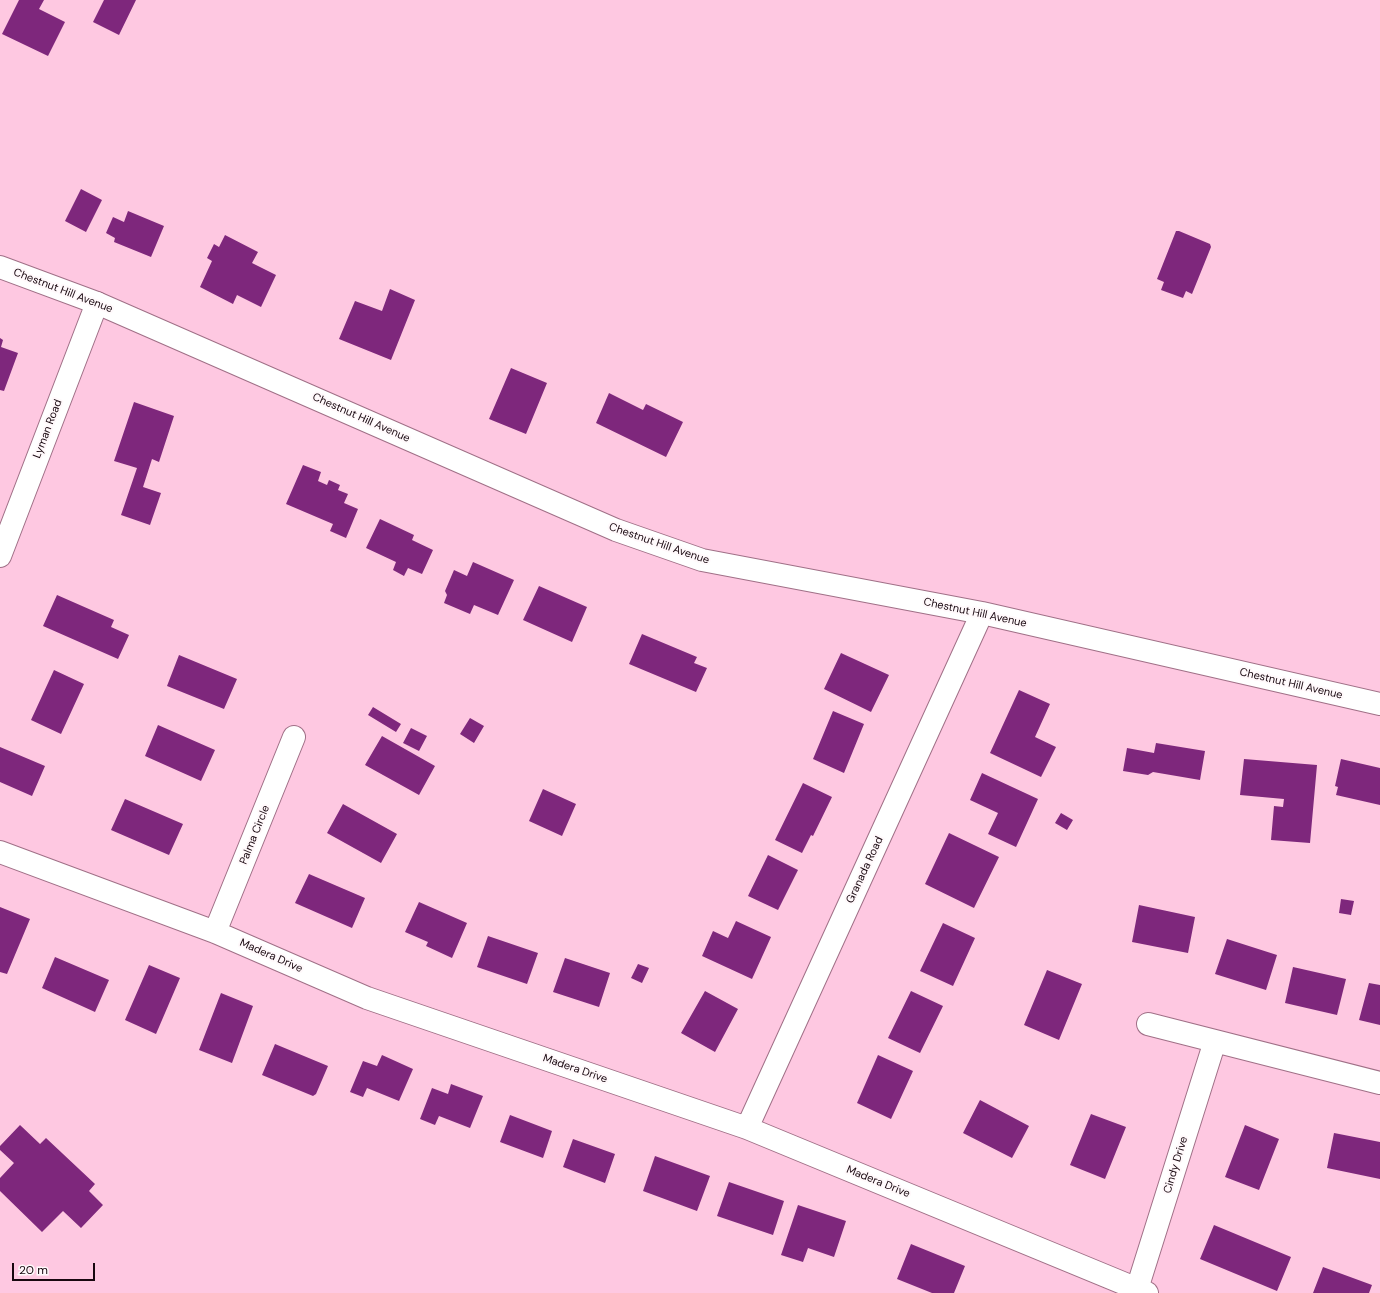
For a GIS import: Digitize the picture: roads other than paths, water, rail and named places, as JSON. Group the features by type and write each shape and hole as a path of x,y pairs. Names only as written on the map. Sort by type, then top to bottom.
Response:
{"street":[{"name":"Chestnut Hill Avenue","path":"0,267 97,303 616,530 695,558 982,614 1380,704"},
{"name":"Lyman Road","path":"0,556 97,303"},
{"name":"Granada Road","path":"747,1128 982,614"},
{"name":"Palma Circle","path":"216,932 294,737"},
{"name":"Madera Drive","path":"0,852 216,932 367,998 747,1128 1142,1291"},
{"path":"1148,1024 1380,1083"},
{"name":"Cindy Drive","path":"1142,1291 1215,1041"}]}
